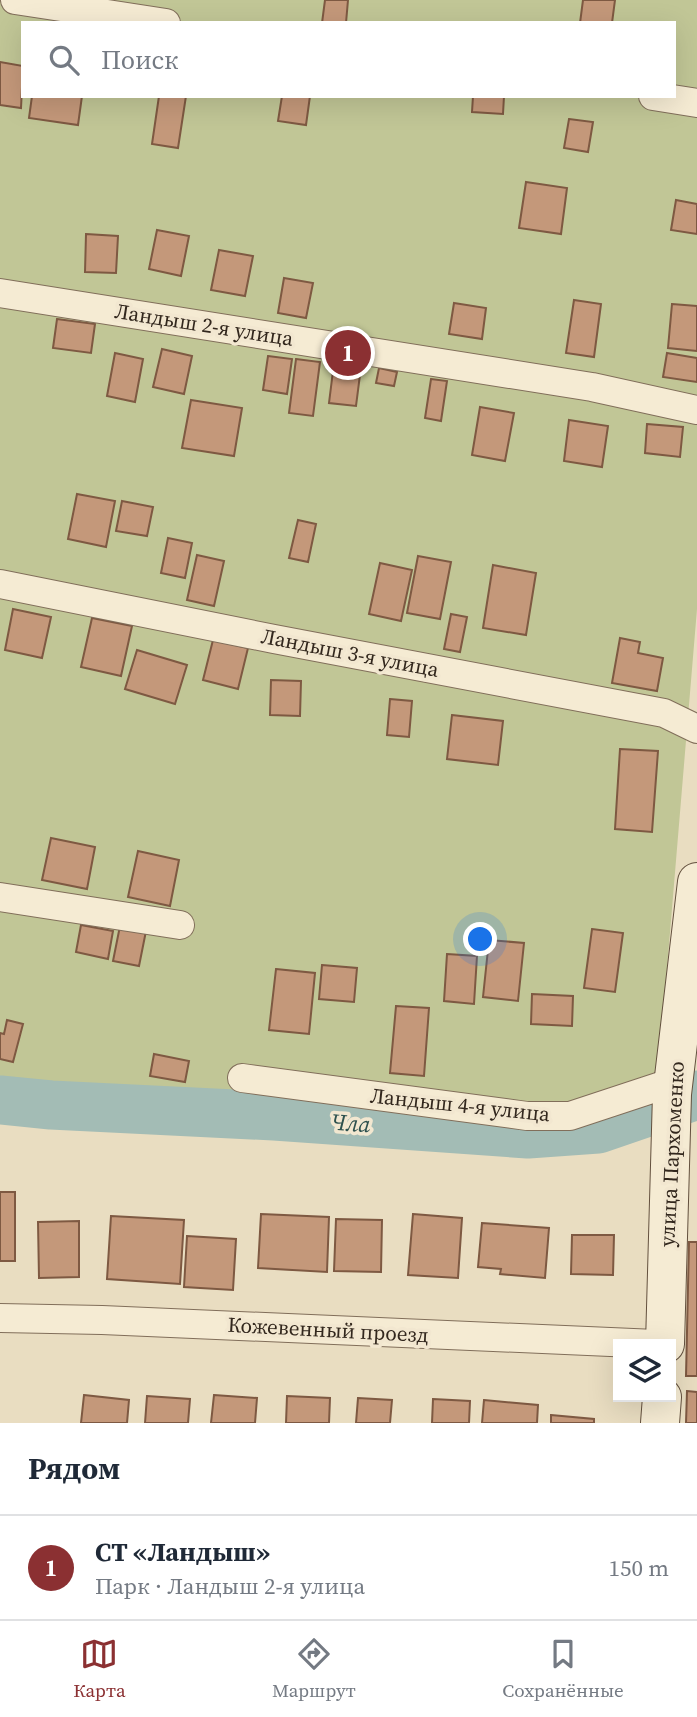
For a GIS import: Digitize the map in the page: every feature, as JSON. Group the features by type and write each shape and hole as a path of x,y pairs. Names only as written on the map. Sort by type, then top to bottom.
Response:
{"street":[{"path":"15,0 153,21"},
{"path":"666,98 697,103"},
{"name":"Ландыш 2-я улица","path":"0,293 592,387 697,410"},
{"name":"Ландыш 3-я улица","path":"0,584 287,642 664,713 697,729"},
{"name":"улица Пархоменко","path":"665,1339 672,1100 697,882"},
{"path":"0,897 180,925"},
{"name":"Ландыш 4-я улица","path":"242,1078 538,1116 570,1116 672,1100"},
{"name":"Кожевенный проезд","path":"0,1318 613,1342"},
{"path":"660,1423 662,1402"}],"green space":[{"path":"0,0 697,0 697,609 654,1124 314,1101 100,1115 0,1113"}],"building":[{"path":"325,0 348,0 346,21 322,21"},
{"path":"583,0 615,0 612,21 580,21"},
{"path":"0,62 21,66 21,108 0,105"},
{"path":"32,98 82,98 78,125 29,118"},
{"path":"159,98 186,98 178,148 152,144"},
{"path":"282,98 310,98 306,125 278,121"},
{"path":"473,98 504,98 503,114 472,112"},
{"path":"569,119 593,122 588,152 564,148"},
{"path":"526,182 567,188 561,234 519,228"},
{"path":"676,200 697,204 697,234 671,230"},
{"path":"157,230 189,236 181,276 149,269"},
{"path":"86,234 118,236 116,273 85,272"},
{"path":"219,250 253,256 245,296 211,290"},
{"path":"284,278 313,283 306,318 278,313"},
{"path":"574,300 601,304 594,357 566,353"},
{"path":"454,303 486,308 482,339 449,334"},
{"path":"672,304 697,306 697,351 668,348"},
{"path":"57,319 95,324 91,353 53,348"},
{"path":"162,349 192,356 184,394 153,387"},
{"path":"115,353 143,359 135,402 107,396"},
{"path":"667,353 697,358 697,382 663,377"},
{"path":"268,356 292,359 287,394 263,390"},
{"path":"296,359 320,362 313,416 289,413"},
{"path":"334,363 361,367 356,406 329,403"},
{"path":"379,368 397,372 394,386 376,383"},
{"path":"431,379 447,381 441,421 425,418"},
{"path":"191,400 242,408 234,456 182,448"},
{"path":"480,407 514,413 505,461 472,455"},
{"path":"569,420 608,426 602,467 564,461"},
{"path":"647,424 683,427 680,457 645,453"},
{"path":"77,494 115,501 106,547 68,539"},
{"path":"122,501 153,507 147,536 116,531"},
{"path":"298,520 316,524 308,562 289,558"},
{"path":"168,538 192,543 185,578 161,573"},
{"path":"197,555 224,561 214,606 187,600"},
{"path":"418,556 451,562 440,619 407,613"},
{"path":"380,563 412,570 401,621 369,614"},
{"path":"493,565 536,573 526,635 483,628"},
{"path":"13,609 51,617 42,658 5,650"},
{"path":"451,614 467,617 460,652 444,649"},
{"path":"92,618 132,626 121,676 81,667"},
{"path":"620,638 640,642 638,653 663,658 657,691 612,683"},
{"path":"213,640 248,648 238,689 203,680"},
{"path":"137,650 187,665 175,704 125,689"},
{"path":"271,680 301,681 300,716 270,715"},
{"path":"390,699 412,701 409,737 387,735"},
{"path":"452,715 503,721 498,765 447,759"},
{"path":"620,749 658,751 652,832 615,829"},
{"path":"51,838 95,847 87,889 42,880"},
{"path":"138,851 179,860 170,906 128,897"},
{"path":"81,925 113,931 108,959 76,952"},
{"path":"120,926 146,931 139,966 113,961"},
{"path":"592,929 623,933 615,992 584,988"},
{"path":"489,940 524,943 518,1001 483,997"},
{"path":"447,954 477,956 474,1004 444,1001"},
{"path":"322,965 357,968 354,1002 319,999"},
{"path":"276,969 315,973 309,1034 269,1030"},
{"path":"532,994 573,996 572,1026 531,1024"},
{"path":"396,1006 429,1008 424,1076 390,1073"},
{"path":"7,1020 23,1024 13,1062 0,1059 0,1033 4,1034"},
{"path":"154,1054 189,1061 185,1082 150,1076"},
{"path":"0,1192 15,1192 15,1261 0,1261"},
{"path":"261,1214 329,1217 327,1272 258,1268"},
{"path":"413,1214 462,1218 458,1278 408,1275"},
{"path":"111,1216 184,1220 180,1284 107,1279"},
{"path":"336,1219 382,1220 381,1272 334,1271"},
{"path":"79,1221 79,1277 39,1278 38,1222"},
{"path":"482,1223 549,1228 545,1278 500,1274 501,1269 478,1267"},
{"path":"572,1235 614,1235 613,1275 571,1274"},
{"path":"187,1236 236,1239 233,1290 184,1287"},
{"path":"689,1242 697,1242 697,1376 686,1376"},
{"path":"687,1391 697,1392 697,1423 686,1423"},
{"path":"84,1395 129,1400 127,1423 81,1423"},
{"path":"214,1395 257,1398 255,1423 211,1423"},
{"path":"147,1396 190,1399 188,1423 145,1423"},
{"path":"287,1396 330,1398 329,1423 286,1423"},
{"path":"358,1398 392,1400 390,1423 356,1423"},
{"path":"433,1399 470,1401 469,1423 432,1423"},
{"path":"484,1400 538,1405 537,1423 482,1423"},
{"path":"551,1415 594,1419 594,1423 551,1423"}],"waterway":[{"name":"Чла","path":"0,1100 528,1134 598,1129 697,1095"}],"place":[{"name":"СТ «Ландыш»","path":"348,353"}]}
